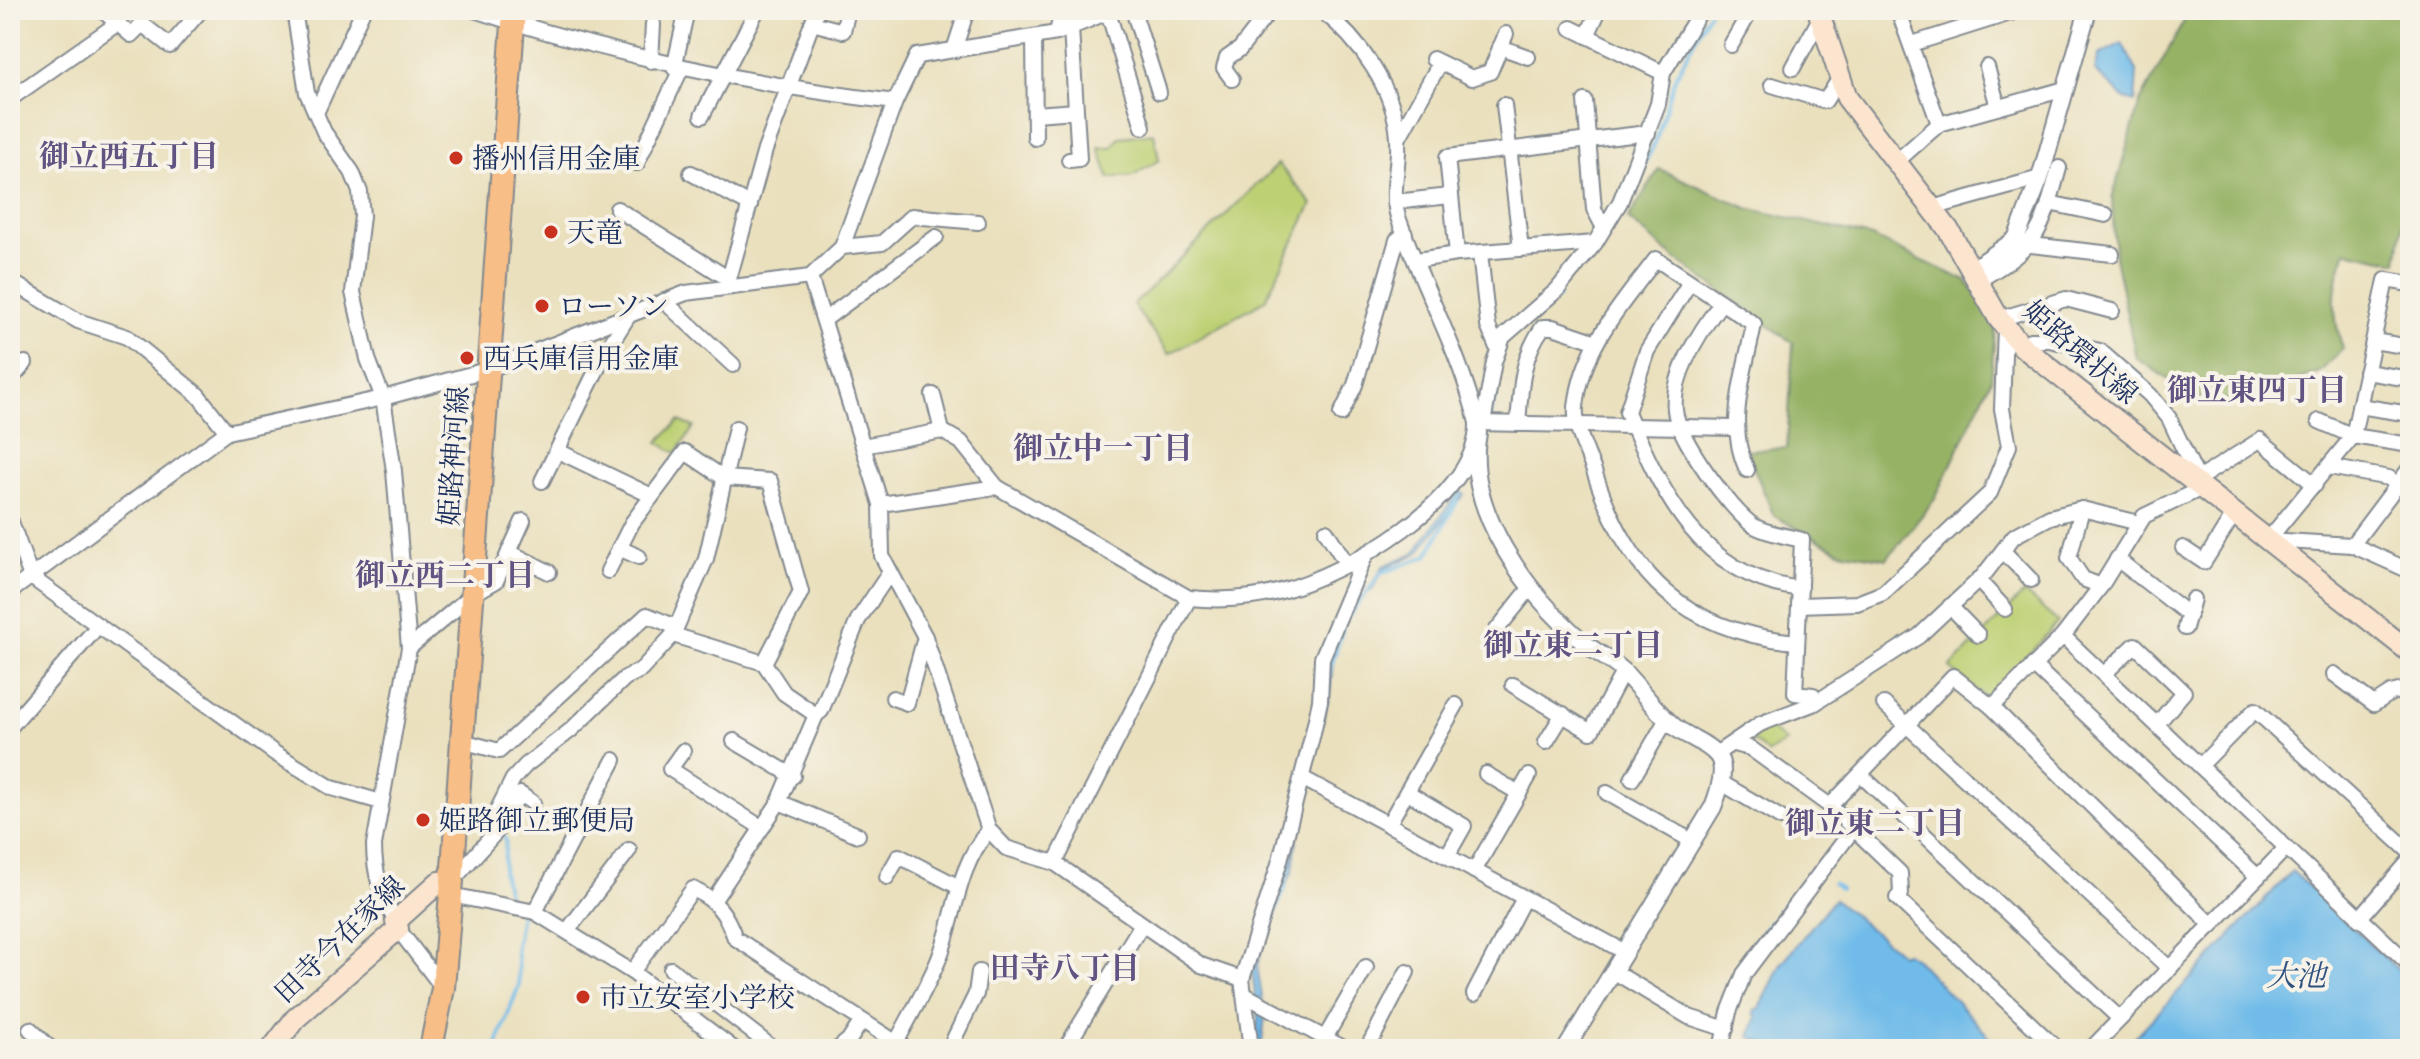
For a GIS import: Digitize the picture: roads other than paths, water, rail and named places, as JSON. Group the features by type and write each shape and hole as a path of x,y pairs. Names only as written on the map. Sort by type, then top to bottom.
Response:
{"main road":[{"name":"姫路環状線","path":"1819,14 1840,78 1862,120 1932,208 1976,274 2002,323 2023,347 2410,652"},
{"name":"姫路神河線","path":"431,1049 443,988 452,888 514,16"},
{"name":"田寺今在家線","path":"272,1049 295,1019 439,882 452,888"}],"street":[{"path":"102,10 131,35 142,24 170,46 201,10"},
{"path":"294,10 307,93 360,192 362,216 353,292 368,359 383,398 394,471 409,648 381,802 374,868 397,925 443,988"},
{"path":"316,113 363,10"},
{"path":"474,10 514,16 678,68 787,89 895,102"},
{"path":"637,163 678,68 687,10"},
{"path":"702,116 721,76 750,29 757,10"},
{"path":"728,282 765,150 815,16 843,31 848,10"},
{"path":"954,50 967,10"},
{"path":"1062,10 1076,111 1079,159 1069,160"},
{"path":"1133,10 1159,92"},
{"path":"1232,79 1224,68 1227,58 1240,49 1270,10"},
{"path":"1587,36 1599,10"},
{"path":"1731,45 1751,10"},
{"path":"1898,10 1939,124"},
{"path":"1912,44 2020,10"},
{"path":"1976,274 2016,239 2040,178 2088,10"},
{"path":"10,592 227,432 383,398 490,369 686,293 728,282 810,277 842,247 895,102 917,56 1034,37 1064,30 1110,11 1143,127"},
{"path":"1566,1049 1713,807 1720,782 1716,754 1667,719 1623,672 1583,642 1531,587 1501,544 1487,513 1477,463 1503,337 1535,312 1595,243 1620,202 1648,133 1663,73 1698,11"},
{"path":"863,446 942,431 961,442 997,487 1189,598 1222,601 1283,591 1348,566 1365,556 1456,483 1483,426 1395,202 1398,139 1395,112 1373,68 1329,13"},
{"path":"1793,68 1819,14"},
{"path":"10,99 118,23"},
{"path":"651,61 653,24"},
{"path":"1571,28 1663,73"},
{"path":"1034,37 1035,138"},
{"path":"1398,139 1436,61 1472,78 1490,72 1503,41 1528,57"},
{"path":"1987,67 1998,107"},
{"path":"1772,85 1825,101 1840,78"},
{"path":"1896,162 1939,124 2065,89"},
{"path":"1585,101 1594,209 1604,228"},
{"path":"1504,105 1521,249"},
{"path":"1035,114 1076,111"},
{"path":"1457,254 1447,157 1648,133"},
{"path":"2031,245 2049,203 2059,168"},
{"path":"691,173 750,205"},
{"path":"1932,208 2040,178"},
{"path":"1395,202 1450,196"},
{"path":"2049,203 2106,215"},
{"path":"617,209 728,282"},
{"path":"842,247 882,243 912,216 978,222"},
{"path":"1341,414 1355,385 1397,240 1405,234"},
{"path":"824,320 936,237"},
{"path":"1417,260 1595,243"},
{"path":"1976,274 2031,245 2112,254"},
{"path":"1480,253 1488,326 1498,350"},
{"path":"1747,470 1737,449 1735,428 1754,324 1656,259 1594,341 1576,408 1578,424 1605,505 1616,529 1648,575 1677,601 1719,627 1760,639 1797,642"},
{"path":"810,277 881,504 882,556 925,637 989,830 1006,848 1055,863 1201,965 1242,979"},
{"path":"2268,540 2353,436 2386,280 2410,284"},
{"path":"10,281 78,321 127,337 198,395 227,432"},
{"path":"1690,282 1647,351 1627,412 1684,524 1700,541 1749,577 1800,589"},
{"path":"1799,605 1857,603 1883,593 1990,493 2009,446 2002,409 2002,323 2066,299 2112,311"},
{"path":"664,301 733,365"},
{"path":"1721,303 1702,328 1677,386 1675,410 1680,426 1721,495 1755,526 1802,540 1795,693 1813,695 1815,703"},
{"path":"542,481 606,351 629,315"},
{"path":"1518,424 1523,366 1531,343 1543,327 1553,327 1594,341"},
{"path":"2023,347 2030,340 2049,340 2100,351 2150,395 2169,418 2200,484"},
{"path":"2373,341 2410,347"},
{"path":"10,380 25,363"},
{"path":"2366,372 2410,379"},
{"path":"933,395 942,431"},
{"path":"2359,406 2410,414"},
{"path":"2319,421 2353,436 2410,445"},
{"path":"1483,426 1578,424 1735,428"},
{"path":"491,823 513,779 526,765 571,730 625,678 641,670 674,631 706,559 736,428"},
{"path":"1992,707 2063,636 2101,586 2144,516 2200,484 2260,440 2315,485"},
{"path":"558,451 652,496"},
{"path":"608,571 632,523 685,452 724,478 770,481 801,592 764,663"},
{"path":"2329,467 2389,478 2410,495"},
{"path":"2352,545 2410,468"},
{"path":"881,504 997,487"},
{"path":"1716,754 1760,724 1815,703 1919,636 1978,580 2014,536 2050,517 2082,509 2139,523"},
{"path":"2082,509 2069,558 2083,579 2101,586"},
{"path":"2183,548 2204,562 2234,514"},
{"path":"10,519 31,577 276,754 332,788 381,802"},
{"path":"409,648 473,594 496,581 523,521"},
{"path":"1326,531 1348,566"},
{"path":"2268,540 2352,545 2410,571"},
{"path":"619,548 639,557"},
{"path":"2003,551 2031,580"},
{"path":"509,552 549,572"},
{"path":"1251,1049 1242,979 1306,780 1320,701 1322,658 1365,556"},
{"path":"2117,559 2187,622 2193,599"},
{"path":"714,900 793,776 858,620 890,572"},
{"path":"1978,580 2005,609"},
{"path":"1495,632 1531,587"},
{"path":"1055,863 1189,598"},
{"path":"1950,606 1978,635"},
{"path":"462,741 499,751 647,615 674,631 764,663 784,693 816,715"},
{"path":"10,727 98,626"},
{"path":"2063,636 2410,965"},
{"path":"893,698 907,703 925,637"},
{"path":"2104,674 2135,645 2184,692 2158,723"},
{"path":"2033,665 2258,877"},
{"path":"1513,685 1591,732 1623,672"},
{"path":"2334,674 2374,704 2391,693 2410,688"},
{"path":"1830,806 1953,676 1992,707 2212,925"},
{"path":"1884,704 2041,845 2170,969"},
{"path":"1388,825 1456,705"},
{"path":"2200,766 2255,710 2410,852"},
{"path":"1546,742 1563,714"},
{"path":"1632,779 1667,719"},
{"path":"734,741 793,776"},
{"path":"1733,744 1750,748 1830,806 1854,828 1900,873 1901,894 1897,898 2057,1049"},
{"path":"683,751 670,769 762,828"},
{"path":"535,912 614,760"},
{"path":"1486,774 1519,793"},
{"path":"1861,775 2120,1019"},
{"path":"1474,871 1529,776"},
{"path":"1306,780 1625,952"},
{"path":"1720,782 1781,818"},
{"path":"1407,792 1464,826 1447,856"},
{"path":"1607,793 1692,841"},
{"path":"533,803 520,794 496,832 452,888 535,912 568,930 632,972 734,1049"},
{"path":"779,802 858,835"},
{"path":"1721,1049 1744,974 1854,828"},
{"path":"632,972 693,889 714,900 726,913 735,938 901,1046 938,959 959,887 975,847 989,830"},
{"path":"2091,1049 2286,848"},
{"path":"568,930 629,850"},
{"path":"887,877 899,856 959,887"},
{"path":"2359,919 2410,860"},
{"path":"1474,994 1524,898"},
{"path":"1065,1049 1142,924"},
{"path":"1325,1038 1366,967"},
{"path":"671,969 707,988 760,1030 774,1049"},
{"path":"1613,971 1689,1017 1726,1029"},
{"path":"949,1049 982,997 979,972"},
{"path":"1367,1049 1407,972"},
{"path":"1245,995 1345,1049"},
{"path":"838,1049 861,1022"},
{"path":"30,1029 51,1049"}],"water":[{"path":"2122,43 2137,71 2135,102 2125,99 2095,71 2099,55"},
{"path":"1459,491 1464,494 1418,553 1385,568 1372,589 1348,611 1335,638 1330,693 1302,798 1293,870 1267,928 1257,966 1265,1016 1261,1049 1256,1049 1258,1017 1252,970 1262,933 1293,854 1299,799 1326,691 1327,664 1333,637 1347,609 1370,589 1383,566 1414,553"},
{"name":"大池","path":"2292,871 2410,981 2410,1009 2402,1014 2410,1027 2410,1049 2124,1049"},
{"path":"1834,899 1901,954 1905,952 1917,960 2001,1049 1778,1049 1750,1037 1757,1016 1755,1009 1759,1010 1781,964"}],"waterway":[{"path":"1613,226 1655,143 1675,78 1710,10"},
{"path":"1536,317 1559,296"},
{"path":"1490,420 1495,394"},
{"path":"1330,670 1345,621 1381,573 1427,556 1457,502"},
{"path":"503,835 506,840 503,872 510,903"},
{"path":"1741,968 1749,949 1812,870"},
{"path":"1833,883 1840,889"},
{"path":"1264,940 1286,886"},
{"path":"495,1049 519,985 516,945 521,913"}],"place":[{"name":"播州信用金庫","path":"456,158"},
{"name":"天竜","path":"551,232"},
{"name":"ローソン","path":"542,306"},
{"name":"西兵庫信用金庫","path":"467,358"},
{"name":"姫路御立郵便局","path":"423,820"},
{"name":"市立安室小学校","path":"583,997"}],"district":[{"name":"御立西五丁目","path":"129,156"},
{"name":"御立東四丁目","path":"2257,390"},
{"name":"御立中一丁目","path":"1103,448"},
{"name":"御立西二丁目","path":"445,575"},
{"name":"御立東二丁目","path":"1573,645"},
{"name":"御立東二丁目","path":"1875,823"},
{"name":"田寺八丁目","path":"1065,968"}]}
